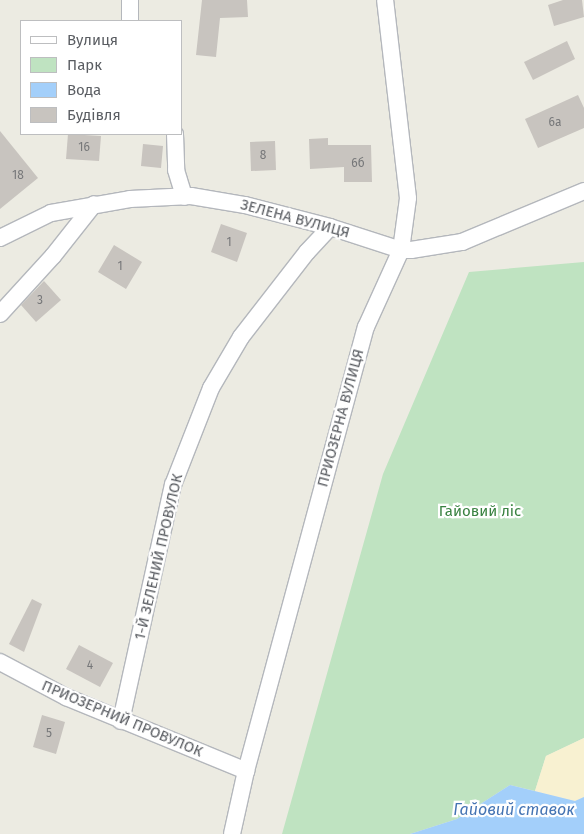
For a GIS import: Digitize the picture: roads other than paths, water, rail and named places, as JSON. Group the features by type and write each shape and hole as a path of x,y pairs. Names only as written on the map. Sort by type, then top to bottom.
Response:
{"street":[{"path":"130,0 130,20"},
{"name":"ПРИОЗЕРНА ВУЛИЦЯ","path":"232,834 246,771 366,327 401,250 408,198 385,0"},
{"path":"176,135 176,170 184,197"},
{"name":"ЗЕЛЕНА ВУЛИЦЯ","path":"0,238 52,213 130,199 184,197 245,205 330,227 401,250 462,242 584,191"},
{"path":"0,314 53,256 94,204"},
{"name":"1-Й ЗЕЛЕНИЙ ПРОВУЛОК","path":"121,721 173,485 212,388 241,337 306,252 330,227"},
{"name":"ПРИОЗЕРНИЙ ПРОВУЛОК","path":"0,662 66,698 246,771"}],"water":[{"name":"Гайовий ставок","path":"510,785 575,801 584,797 584,834 410,834 457,819"}],"park label":[{"name":"Гайовий ліс","path":"480,512"}]}
